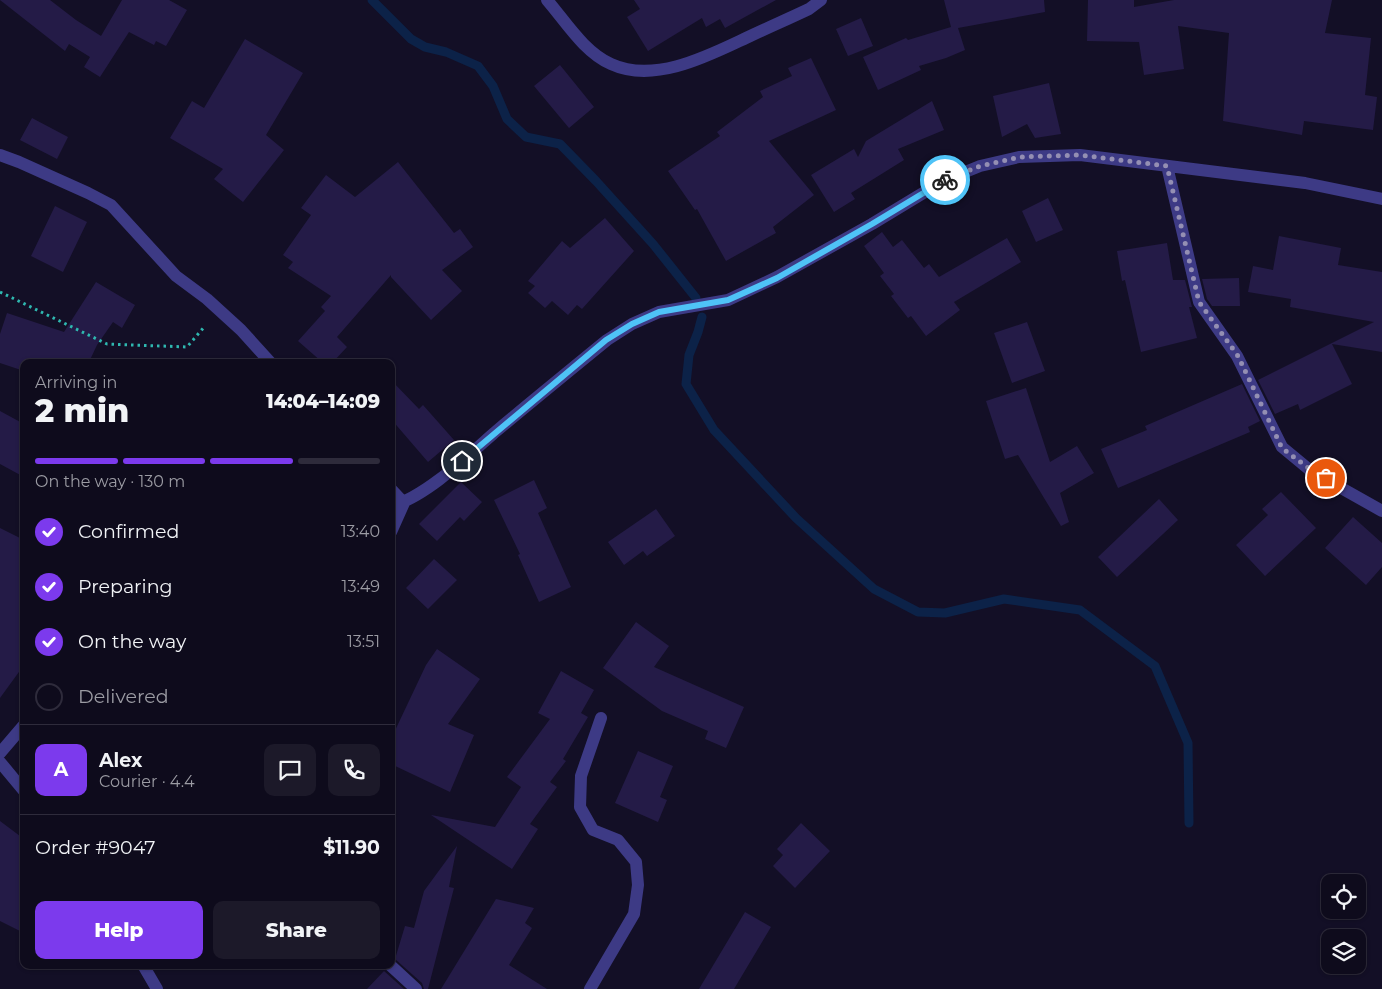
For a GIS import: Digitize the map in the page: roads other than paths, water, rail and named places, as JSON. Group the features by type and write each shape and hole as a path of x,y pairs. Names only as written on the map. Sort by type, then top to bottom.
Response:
{"street":[{"path":"546,0 590,51 612,65 641,71 674,68 705,57 809,9 821,0"},
{"path":"0,155 111,205 176,276 207,299 241,330 267,359"},
{"path":"395,505 404,503 424,490 462,461 606,340 632,324 659,312 728,300 777,278 943,181 980,166 1020,157 1080,155 1305,183 1382,199"},
{"path":"1167,166 1199,302 1238,356 1282,448 1311,470 1382,511"},
{"path":"395,493 404,503"},
{"path":"395,523 404,503"},
{"path":"590,989 634,914 638,885 636,862 618,840 593,830 580,807 581,776 601,718"},
{"path":"0,753 20,730"},
{"path":"0,762 20,786"},
{"path":"145,969 157,989"},
{"path":"394,969 416,989"}],"waterway":[{"path":"372,0 411,39 425,47 446,52 478,66 493,86 507,119 526,137 560,144 653,244 696,298"},
{"path":"702,317 689,355 686,384 714,430 796,518 874,589 918,612 945,613 1004,599 1080,610 1155,666 1188,743 1189,823"}]}
